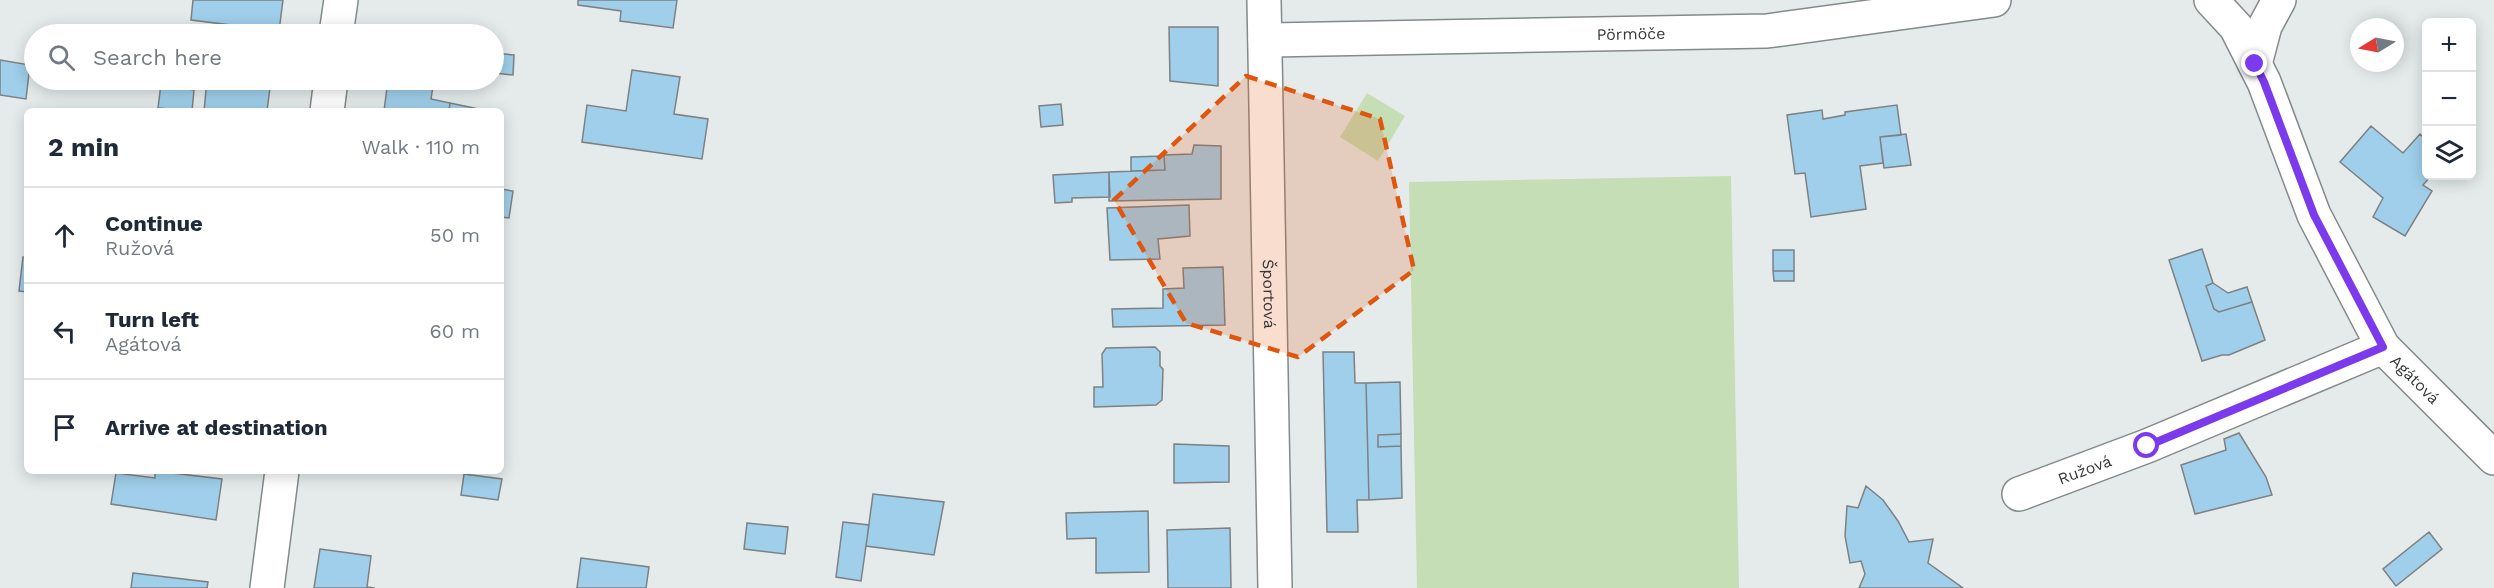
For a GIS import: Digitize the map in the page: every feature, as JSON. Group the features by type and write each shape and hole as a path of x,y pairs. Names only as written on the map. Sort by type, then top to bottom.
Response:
{"street":[{"path":"337,24 340,0"},
{"name":"Športová","path":"1264,0 1275,588"},
{"name":"Pörmöče","path":"1265,40 1767,31 1994,0"},
{"name":"Agátová","path":"2211,0 2236,27 2264,82 2314,215 2383,347 2494,458"},
{"path":"2255,64 2265,26 2279,0"},
{"path":"327,108 330,90"},
{"name":"Ružová","path":"2019,494 2147,446 2383,347"},
{"path":"267,588 282,474"}],"highlighted area":[{"path":"1246,76 1380,119 1414,270 1298,357 1186,323 1114,200"}],"green space":[{"path":"1367,93 1405,116 1378,161 1340,137"},
{"path":"1731,176 1739,588 1417,588 1409,182"}],"building":[{"path":"193,0 283,0 280,24 223,24 191,20"},
{"path":"578,0 677,0 673,28 620,21 621,11 578,5"},
{"path":"1169,27 1218,27 1218,86 1170,81"},
{"path":"504,54 514,55 513,75 504,74"},
{"path":"0,60 24,64 26,99 0,95"},
{"path":"632,70 680,77 674,114 708,119 702,159 582,142 587,105 626,111"},
{"path":"160,90 194,90 192,108 158,108"},
{"path":"206,90 270,90 267,108 204,108"},
{"path":"387,90 432,90 431,99 450,103 449,108 384,108"},
{"path":"450,103 474,108 449,108"},
{"path":"1061,104 1063,125 1041,127 1039,106"},
{"path":"1897,105 1901,135 1880,137 1883,163 1860,166 1866,209 1811,217 1805,173 1795,174 1787,115 1822,110 1823,119 1845,115 1845,112"},
{"path":"2371,126 2403,153 2420,134 2422,136 2422,180 2427,180 2423,185 2432,191 2405,236 2373,217 2383,198 2340,162"},
{"path":"1906,134 1911,165 1884,168 1880,137"},
{"path":"1194,145 1221,146 1221,199 1109,201 1109,172 1165,170 1164,155 1192,154"},
{"path":"1164,156 1165,170 1131,171 1131,157"},
{"path":"1109,172 1110,197 1072,198 1072,202 1055,203 1053,175"},
{"path":"504,190 513,191 509,218 504,217"},
{"path":"1189,205 1190,236 1158,239 1160,259 1110,260 1107,208"},
{"path":"2202,249 2213,283 2206,286 2214,309 2219,312 2252,302 2265,340 2229,355 2202,361 2169,260"},
{"path":"1773,250 1794,250 1794,271 1773,271"},
{"path":"23,257 24,257 24,292 19,291"},
{"path":"1223,267 1225,325 1113,327 1112,309 1163,308 1163,289 1184,288 1183,268"},
{"path":"1773,271 1794,271 1794,281 1774,281"},
{"path":"2213,283 2228,293 2247,287 2252,302 2219,312 2214,309 2206,286"},
{"path":"1155,347 1160,352 1160,366 1163,369 1162,400 1156,405 1094,407 1094,387 1103,387 1102,354 1106,348"},
{"path":"1323,352 1354,352 1355,383 1366,383 1369,500 1357,500 1358,532 1327,532"},
{"path":"1400,382 1401,434 1378,435 1378,447 1401,446 1402,498 1369,500 1366,383"},
{"path":"2239,433 2266,477 2272,495 2195,514 2181,465 2226,450 2224,439"},
{"path":"1401,434 1401,446 1378,447 1378,435"},
{"path":"1174,444 1229,446 1229,482 1174,483"},
{"path":"116,474 155,478 155,474 180,474 222,479 216,520 111,504"},
{"path":"464,474 502,479 498,500 461,495"},
{"path":"1866,486 1883,500 1909,542 1933,539 1928,563 1963,588 1859,588 1865,574 1861,561 1850,563 1845,536 1847,506 1858,508"},
{"path":"873,494 944,502 934,555 866,546"},
{"path":"1148,511 1149,572 1096,573 1096,538 1067,539 1066,513"},
{"path":"843,522 869,525 861,581 836,577"},
{"path":"747,523 788,527 785,554 744,549"},
{"path":"1230,528 1231,588 1168,588 1167,530"},
{"path":"2429,532 2442,549 2396,586 2383,569"},
{"path":"320,549 371,556 367,587 375,588 314,588"},
{"path":"581,558 649,567 646,588 577,588"},
{"path":"133,573 208,582 207,588 131,588"}],"route":[{"path":"2147,446 2383,347 2314,215 2264,82 2255,64"}]}
